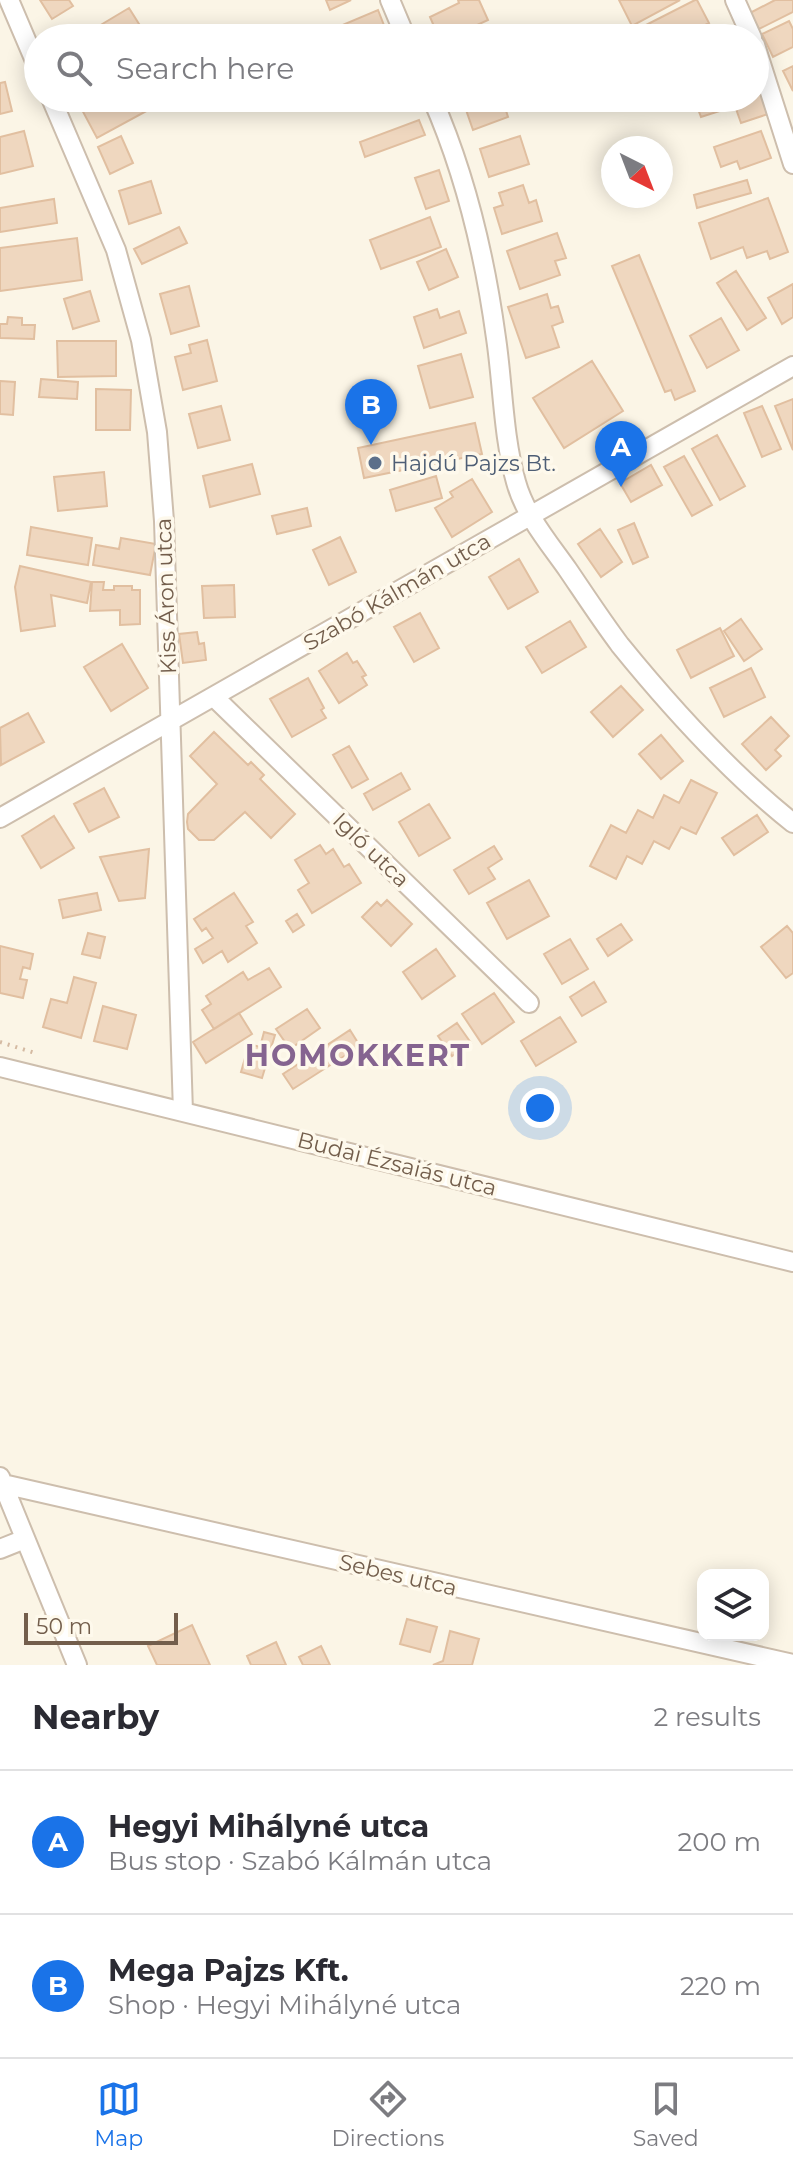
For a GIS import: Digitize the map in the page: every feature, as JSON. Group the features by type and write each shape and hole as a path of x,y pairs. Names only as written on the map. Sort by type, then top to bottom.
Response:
{"street":[{"path":"9,0 24,35"},
{"path":"390,0 400,24"},
{"path":"735,0 746,24"},
{"path":"769,89 793,164"},
{"name":"Kiss Áron utca","path":"57,112 116,250 141,340 158,447 164,521 183,1112"},
{"path":"437,112 469,207 483,267 496,336 511,461 530,516 619,644 701,737 793,823"},
{"name":"Szabó Kálmán utca","path":"0,818 793,366"},
{"name":"Igló utca","path":"214,697 529,1003"},
{"name":"Budai Ézsaiás utca","path":"0,1067 793,1262"},
{"path":"2,1480 77,1665"},
{"name":"Sebes utca","path":"2,1480 793,1664"},
{"path":"0,1549 25,1539"}],"path":[{"path":"0,1042 35,1053"}],"building":[{"path":"40,0 69,0 73,6 52,19"},
{"path":"326,0 351,0 330,10"},
{"path":"458,0 479,0 488,20 479,24 433,24 430,17 459,3"},
{"path":"619,0 680,0 636,24 631,24"},
{"path":"695,0 709,23 707,24 648,24"},
{"path":"775,0 793,0 793,12 769,24 756,24 750,13"},
{"path":"129,8 139,24 102,24"},
{"path":"378,10 383,24 345,24"},
{"path":"789,21 793,29 793,47 773,57 769,49 769,31"},
{"path":"793,66 793,91 783,71"},
{"path":"5,82 12,111 0,114 0,83"},
{"path":"83,112 145,112 97,138"},
{"path":"467,112 506,112 508,117 473,130"},
{"path":"699,112 716,112 701,117"},
{"path":"737,112 767,112 768,114 741,123"},
{"path":"419,120 425,135 365,157 360,142"},
{"path":"24,131 33,166 0,174 0,137"},
{"path":"761,131 771,158 740,169 737,161 721,167 714,147"},
{"path":"121,136 133,163 110,174 98,147"},
{"path":"520,136 529,164 489,177 480,149"},
{"path":"439,170 449,201 426,209 415,178"},
{"path":"747,180 751,193 697,208 694,195"},
{"path":"151,181 161,213 129,224 119,191"},
{"path":"523,185 529,203 536,200 542,221 502,234 494,208 503,205 499,193"},
{"path":"768,198 788,252 770,259 767,251 747,258 743,247 711,259 699,223"},
{"path":"54,199 57,223 0,232 0,208"},
{"path":"430,217 441,247 381,269 370,240"},
{"path":"179,227 187,243 142,264 134,249"},
{"path":"557,233 566,258 555,261 560,275 520,289 507,251"},
{"path":"77,238 82,280 0,291 0,248"},
{"path":"446,249 458,277 429,290 417,262"},
{"path":"639,255 695,391 675,400 671,390 665,392 612,266"},
{"path":"736,271 766,318 747,330 717,283"},
{"path":"793,284 793,317 782,324 768,298"},
{"path":"189,286 199,326 171,334 160,294"},
{"path":"90,291 99,321 73,329 64,299"},
{"path":"547,294 551,308 558,306 563,322 552,326 559,347 526,358 508,307"},
{"path":"437,309 440,318 459,311 466,333 424,348 414,317"},
{"path":"8,317 22,318 22,325 35,325 34,339 0,338 0,324 7,324"},
{"path":"721,318 739,350 707,368 690,336"},
{"path":"207,340 217,381 183,390 175,357 191,353 189,345"},
{"path":"57,341 116,341 116,376 58,377"},
{"path":"461,354 473,397 430,408 418,366"},
{"path":"592,361 623,411 564,448 533,398"},
{"path":"41,379 78,382 77,399 39,397"},
{"path":"0,381 15,382 13,415 0,414"},
{"path":"96,389 131,390 130,430 96,430"},
{"path":"793,399 793,450 775,406"},
{"path":"221,406 230,440 198,448 189,414"},
{"path":"762,406 781,449 762,457 744,413"},
{"path":"475,423 482,454 364,478 358,448"},
{"path":"717,435 745,486 720,500 692,449"},
{"path":"684,456 712,505 692,516 664,467"},
{"path":"252,464 260,494 210,507 203,476"},
{"path":"651,465 662,485 631,502 620,483"},
{"path":"104,472 107,506 58,511 54,477"},
{"path":"436,476 442,498 396,511 390,490"},
{"path":"472,479 492,512 452,537 435,508 453,497 450,492"},
{"path":"307,508 311,526 277,534 272,516"},
{"path":"634,523 648,557 633,564 618,530"},
{"path":"31,527 92,538 88,565 27,555"},
{"path":"600,529 622,562 601,577 578,544"},
{"path":"340,537 356,572 329,585 313,550"},
{"path":"121,538 156,544 150,575 93,565 96,545 119,549"},
{"path":"519,559 538,592 508,609 489,577"},
{"path":"20,566 91,582 87,603 51,595 55,626 21,631 15,587"},
{"path":"92,582 104,582 103,590 114,590 114,586 132,586 132,590 140,590 140,624 120,625 120,610 90,611"},
{"path":"234,585 235,617 204,618 202,586"},
{"path":"420,613 439,648 414,662 394,627"},
{"path":"741,619 762,649 744,661 724,631"},
{"path":"570,621 586,647 542,673 526,647"},
{"path":"720,628 734,656 691,678 677,650"},
{"path":"197,632 199,644 204,643 206,660 183,663 179,634"},
{"path":"122,644 148,688 111,711 84,667"},
{"path":"347,653 366,675 362,677 367,685 339,703 319,671"},
{"path":"751,668 765,697 724,717 710,688"},
{"path":"308,678 326,718 292,737 270,699"},
{"path":"621,686 643,710 613,737 591,712"},
{"path":"28,713 44,742 1,765 0,728"},
{"path":"771,717 789,736 775,750 781,756 766,770 742,744"},
{"path":"214,732 248,765 251,762 264,775 260,779 295,814 271,838 245,812 214,840 199,840 188,829 188,814 217,784 190,756"},
{"path":"661,735 683,761 661,779 639,754"},
{"path":"349,746 368,779 352,788 333,755"},
{"path":"401,773 410,789 373,810 364,794"},
{"path":"691,780 717,793 696,834 681,827 669,849 654,841 642,864 627,856 616,879 590,866 611,825 626,833 638,810 653,818 664,795 679,803"},
{"path":"104,788 119,817 89,832 74,804"},
{"path":"429,804 450,838 419,856 399,822"},
{"path":"757,815 768,832 734,855 722,838"},
{"path":"54,816 74,848 41,868 22,836"},
{"path":"320,845 326,854 333,849 344,867 349,864 361,883 312,913 298,890 309,883 295,860"},
{"path":"494,846 502,859 488,868 495,879 469,894 454,870"},
{"path":"149,849 145,898 119,901 100,857"},
{"path":"529,880 549,916 507,939 487,903"},
{"path":"97,893 101,910 63,918 59,900"},
{"path":"234,893 253,922 246,926 257,943 228,962 222,951 203,963 195,949 213,938 206,928 202,931 194,919"},
{"path":"387,900 412,924 391,946 362,917 377,902 381,906"},
{"path":"297,914 304,925 293,932 286,921"},
{"path":"621,924 632,940 608,956 597,939"},
{"path":"787,926 793,933 793,973 786,978 761,947"},
{"path":"88,933 105,937 100,958 82,954"},
{"path":"570,939 588,969 562,984 544,954"},
{"path":"0,946 33,954 30,969 23,967 20,979 27,980 23,998 0,993"},
{"path":"436,949 455,976 422,999 403,972"},
{"path":"269,968 281,987 214,1029 202,1010 211,1004 206,996 243,972 248,980"},
{"path":"74,977 96,983 81,1038 43,1027 51,999 67,1003"},
{"path":"594,982 606,1002 582,1016 570,997"},
{"path":"494,993 514,1022 482,1044 462,1014"},
{"path":"103,1006 136,1015 127,1049 94,1041"},
{"path":"307,1009 320,1028 290,1049 276,1029"},
{"path":"239,1013 252,1034 206,1063 193,1042"},
{"path":"560,1017 576,1042 536,1066 521,1041"},
{"path":"457,1023 471,1043 452,1056 438,1036"},
{"path":"350,1030 360,1046 293,1089 283,1074"},
{"path":"264,1032 275,1035 262,1078 241,1072 249,1044 260,1047"},
{"path":"407,1619 437,1627 430,1652 400,1644"},
{"path":"192,1625 210,1665 157,1665 148,1646"},
{"path":"450,1631 479,1639 472,1665 433,1665 443,1661"},
{"path":"276,1642 286,1665 251,1665 247,1656"},
{"path":"321,1646 330,1665 303,1665 299,1657"}],"place":[{"name":"Mega Pajzs Kft.","path":"371,445"},
{"name":"Hajdú Pajzs Bt.","path":"375,463"},
{"name":"Hegyi Mihályné utca","path":"621,487"}],"district":[{"name":"HOMOKKERT","path":"358,1055"}]}
